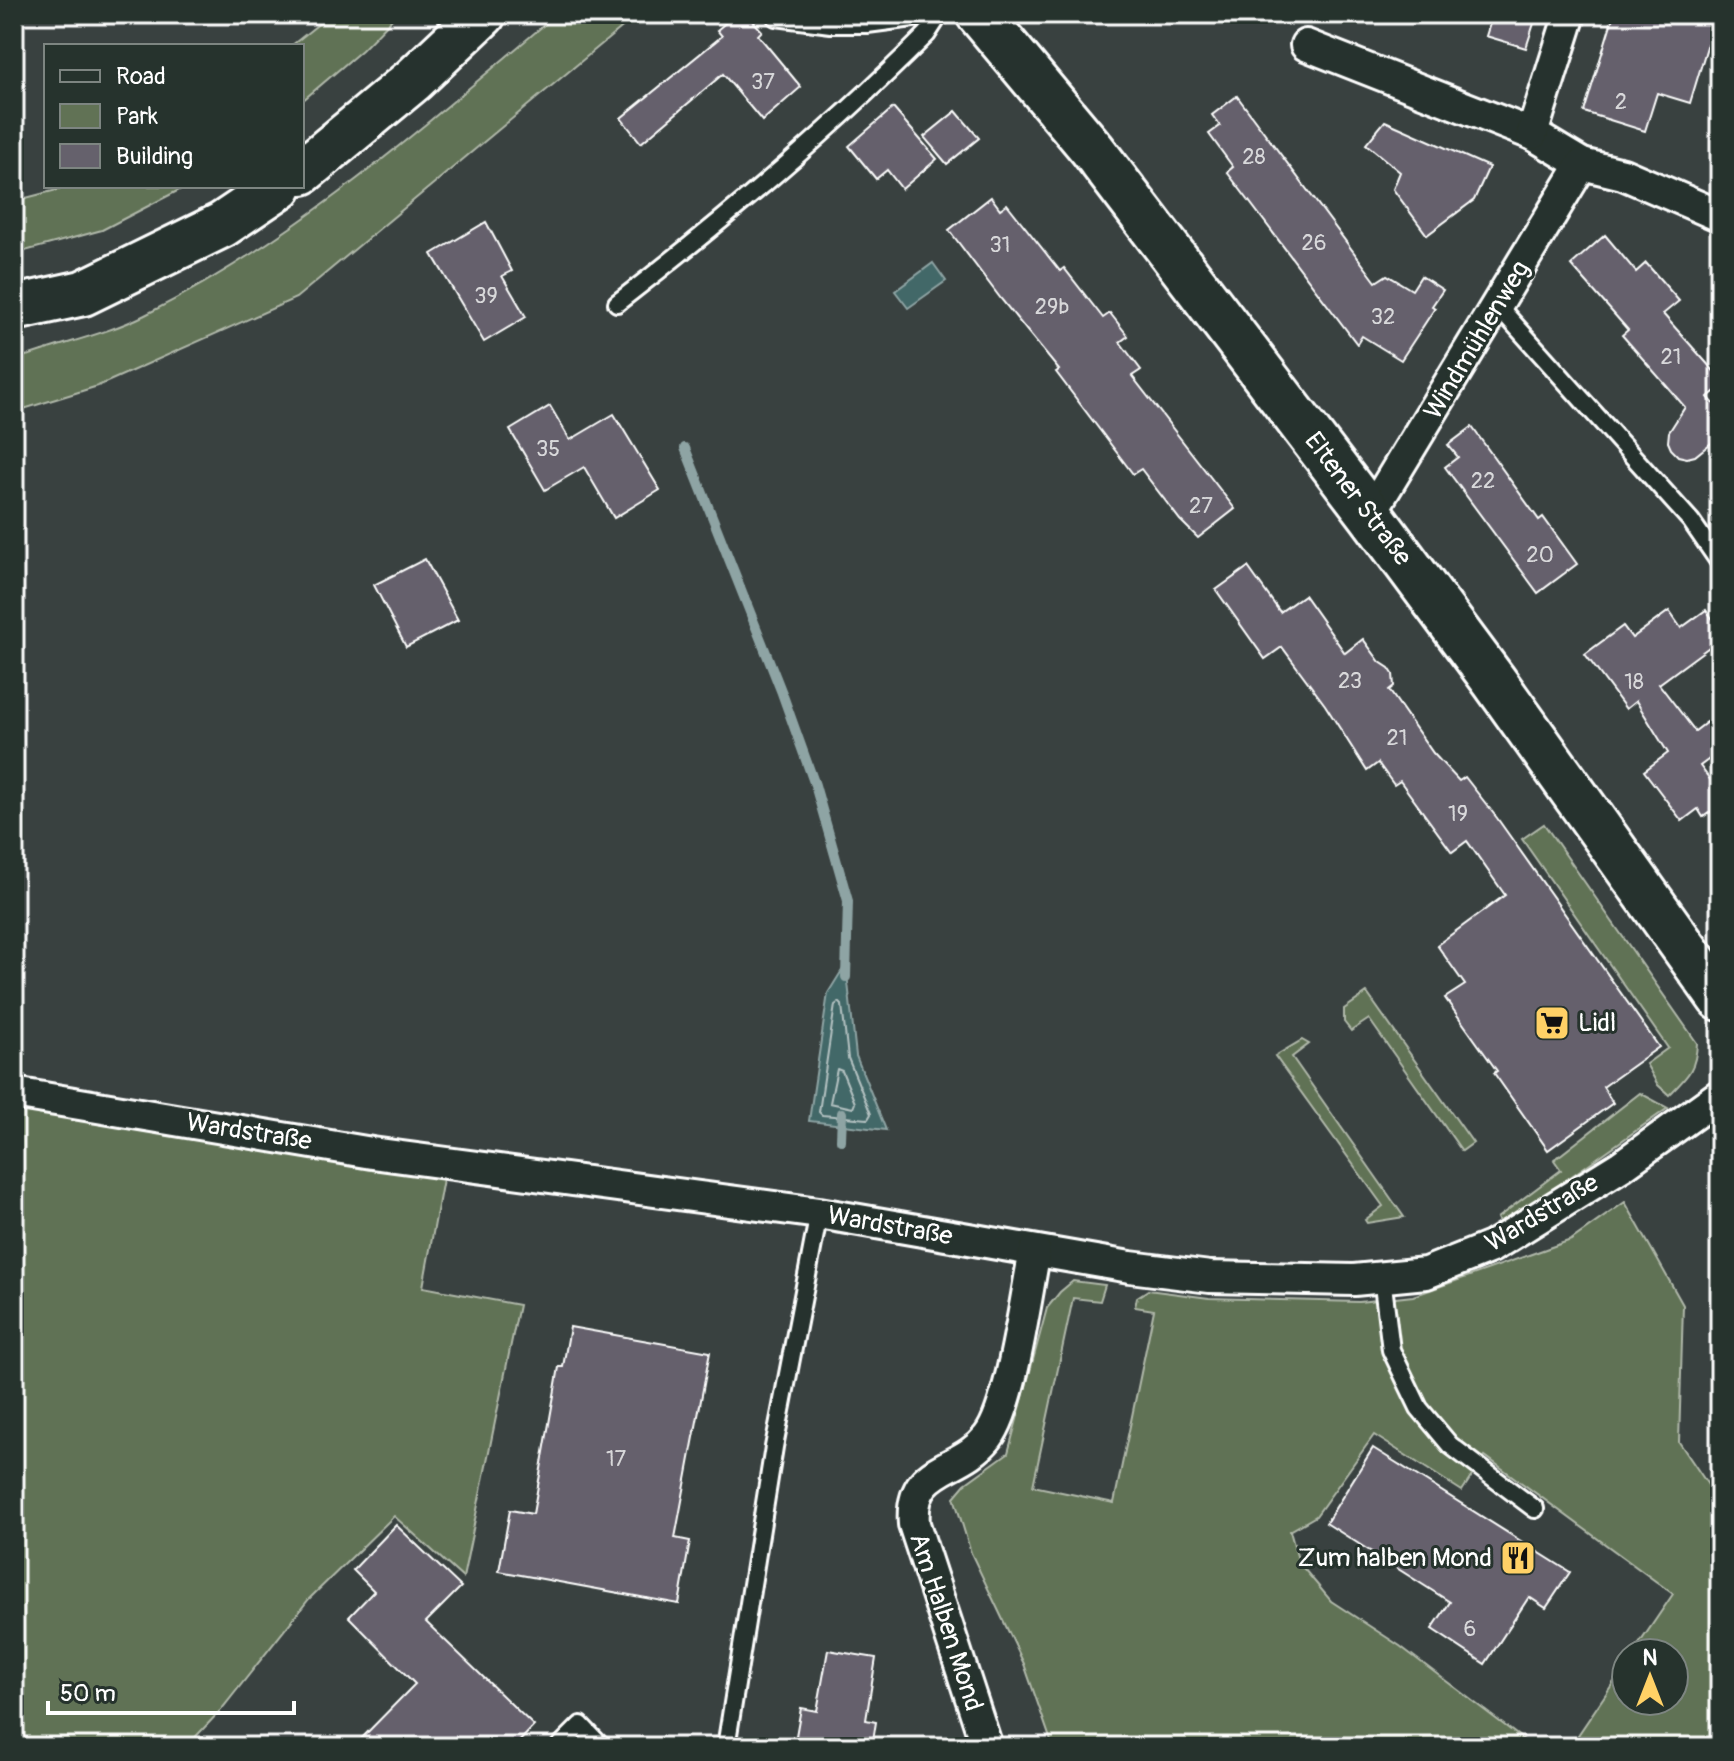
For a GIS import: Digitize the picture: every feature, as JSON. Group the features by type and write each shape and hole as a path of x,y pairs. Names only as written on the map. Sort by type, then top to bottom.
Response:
{"main road":[{"path":"304,170 413,80 483,14"},
{"name":"Eltener Straße","path":"979,14 1092,149 1370,514 1494,681 1720,998"},
{"path":"14,308 83,293 222,225 277,188"}],"street":[{"path":"1532,134 1570,14"},
{"path":"1306,45 1532,134 1582,164 1623,174 1720,216"},
{"name":"Windmühlenweg","path":"1370,514 1582,164"},
{"name":"Wardstraße","path":"14,1093 372,1153 819,1213 1035,1251 1210,1277 1354,1280 1426,1273 1491,1247 1621,1166 1720,1095"},
{"name":"Am Halben Mond","path":"987,1747 914,1524 912,1505 920,1486 938,1471 972,1453 990,1435 1005,1401 1035,1251"}],"lane":[{"path":"776,17 831,24 867,24 942,14"},
{"path":"617,303 806,150 927,34 942,14"},
{"path":"1498,306 1691,521 1720,563"},
{"path":"726,1747 774,1447 819,1213"},
{"path":"1382,1277 1391,1350 1419,1408 1450,1445 1535,1509"},
{"path":"559,1747 581,1725 602,1747"}],"green space":[{"path":"331,14 397,14 362,50 304,99 304,44 294,44"},
{"path":"557,14 638,14 296,298 98,386 14,412 14,358 103,332 145,315 256,251 360,177"},
{"path":"64,188 183,188 102,230 14,254 14,201"},
{"path":"1544,824 1697,1043 1695,1060 1689,1072 1669,1095 1658,1085 1646,1064 1668,1048 1522,839"},
{"path":"1367,993 1473,1143 1462,1151 1369,1019 1351,1031 1344,1022 1344,1009"},
{"path":"1302,1040 1309,1044 1292,1057 1404,1217 1367,1223 1365,1220 1383,1206 1275,1056"},
{"path":"1640,1093 1668,1108 1501,1226 1497,1218 1561,1170 1554,1160"},
{"path":"14,1108 443,1179 423,1287 519,1305 463,1578 394,1516 309,1599 221,1710 186,1747 14,1747"},
{"path":"1625,1202 1683,1305 1679,1442 1717,1498 1720,1496 1720,1747 1570,1747 1610,1688 1610,1717 1690,1717 1690,1637 1644,1637 1673,1594 1485,1456 1462,1491 1374,1435 1316,1516 1290,1531 1299,1563 1331,1601 1400,1646 1533,1747 1053,1747 1024,1664 971,1553 954,1497 965,1484 1008,1453 1047,1308 1060,1292 1073,1281 1105,1285 1100,1301 1073,1298 1033,1486 1114,1503 1154,1310 1135,1307 1137,1297 1148,1290 1209,1298 1359,1302 1413,1296 1571,1240"}],"water":[{"path":"933,263 946,281 908,308 895,291"},
{"path":"846,964 856,1056 886,1130 809,1121 828,993"}],"building":[{"path":"736,14 747,14 762,31 758,35 801,87 762,121 723,74 641,143 621,118 722,36 717,30"},
{"path":"1493,14 1537,14 1526,48 1486,36"},
{"path":"1614,14 1720,14 1720,43 1709,40 1690,103 1657,93 1645,131 1584,112"},
{"path":"1237,96 1376,282 1387,275 1412,290 1421,276 1443,290 1432,306 1435,308 1401,360 1362,336 1357,344 1227,172 1233,167 1209,134 1220,126 1212,115"},
{"path":"893,108 937,159 902,189 887,170 876,179 849,146"},
{"path":"956,111 979,138 947,164 924,137"},
{"path":"1385,121 1489,167 1474,200 1427,235 1393,189 1400,172 1366,144"},
{"path":"991,197 1000,209 1007,204 1060,271 1064,268 1103,318 1110,313 1128,336 1120,342 1141,370 1132,376 1235,509 1198,538 1180,520 1141,469 1133,474 1056,372 1059,370 949,230"},
{"path":"486,222 512,271 502,276 526,317 484,342 432,254"},
{"path":"1605,235 1636,272 1646,263 1679,301 1663,314 1720,378 1720,387 1708,397 1720,411 1720,436 1695,456 1678,456 1668,442 1669,432 1685,407 1622,335 1628,330 1571,265"},
{"path":"550,406 570,440 614,414 660,490 614,518 584,467 545,490 510,430"},
{"path":"1472,427 1539,520 1543,517 1577,564 1538,593 1445,467 1458,457 1448,445"},
{"path":"425,559 458,620 406,647 374,585"},
{"name":"Lidl","path":"1248,567 1280,612 1304,595 1345,653 1363,639 1380,662 1389,668 1394,686 1389,690 1433,753 1459,781 1465,777 1497,818 1659,1047 1603,1087 1613,1103 1548,1150 1445,998 1465,985 1437,945 1505,895 1467,841 1452,852 1400,781 1394,785 1378,763 1367,771 1325,705 1282,647 1265,659 1216,590"},
{"path":"1706,610 1720,629 1720,639 1659,684 1695,731 1720,712 1720,751 1700,766 1720,793 1720,805 1703,817 1698,809 1682,821 1644,771 1668,753 1636,701 1626,709 1585,654 1623,626 1632,638 1669,611 1681,628"},
{"path":"570,1327 710,1352 675,1538 690,1541 679,1604 499,1571 510,1510 533,1514 559,1367 563,1367"},
{"path":"1373,1448 1570,1572 1546,1608 1529,1597 1485,1664 1432,1629 1450,1602 1326,1523"},
{"path":"396,1525 461,1587 426,1622 534,1726 514,1747 353,1747 415,1684 349,1617 374,1591 353,1570"},
{"path":"828,1650 876,1658 866,1720 876,1722 872,1747 794,1747 801,1708 817,1711"}],"waterway":[{"path":"685,448 815,785 848,901 846,977"},
{"path":"841,1140 842,1113"}],"place":[{"name":"Lidl","path":"1552,1023"},
{"name":"Zum halben Mond","path":"1518,1558"}]}
